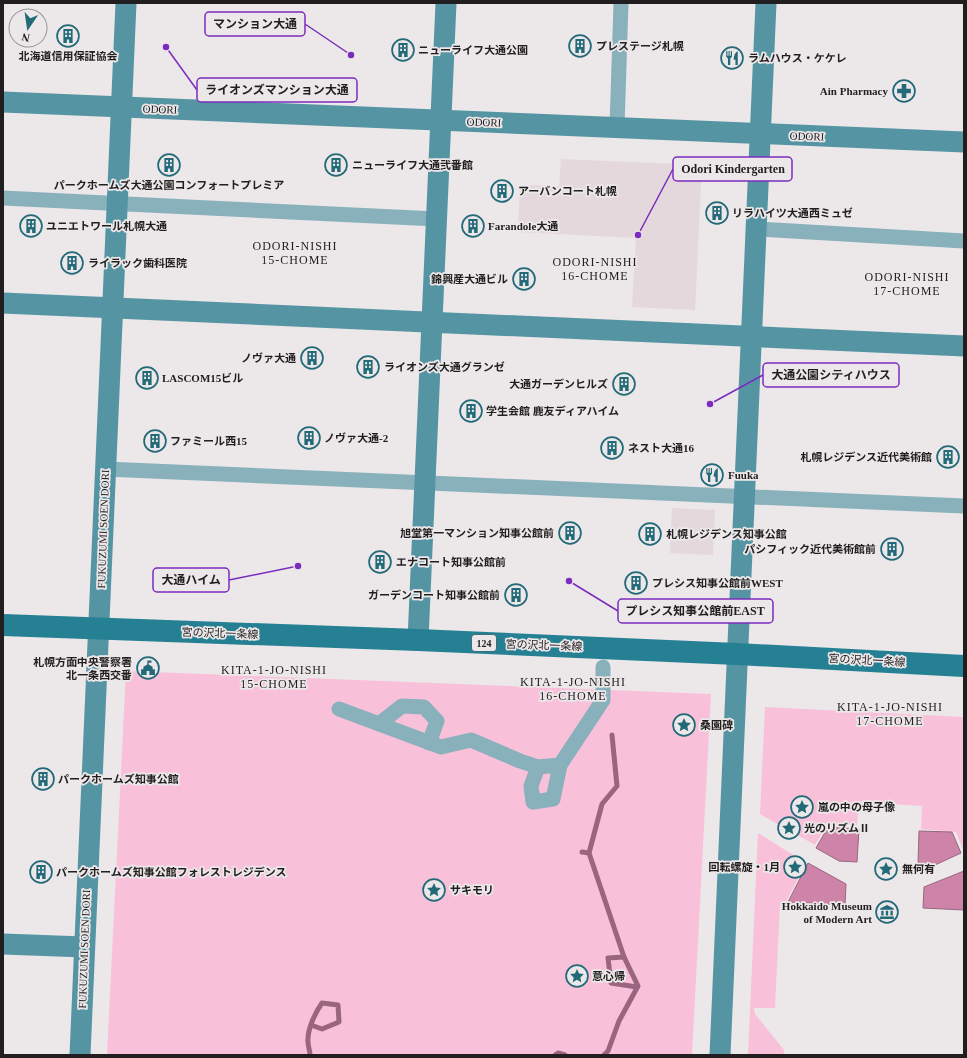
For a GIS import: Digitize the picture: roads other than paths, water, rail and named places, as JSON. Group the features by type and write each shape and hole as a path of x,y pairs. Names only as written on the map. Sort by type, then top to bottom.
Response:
{"main road":[{"name":"宮の沢北一条線","path":"3,625 418,640 964,666"}],"street":[{"name":"FUKUZUMI SOEN DORI","path":"80,1055 126,3"},
{"path":"418,640 446,3"},
{"path":"617,127 621,3"},
{"path":"720,1055 766,3"},
{"name":"ODORI","path":"3,102 964,142"},
{"path":"3,198 437,220"},
{"path":"756,229 964,241"},
{"path":"3,303 964,346"},
{"path":"105,469 964,506"},
{"path":"538,767 531,786 533,802 553,799 560,765 602,700 603,668"},
{"path":"379,724 402,706 424,707 437,721 429,742"},
{"path":"339,709 441,747 471,740 538,767 560,765"},
{"path":"3,944 84,948"}],"waterway":[{"path":"604,1055 608,1051 619,1021 638,986 624,957 589,853 602,804 617,786 612,735"},
{"path":"582,852 589,853"},
{"path":"624,957 608,958 611,983 637,987"},
{"path":"310,1055 308,1042 310,1027 312,1022 322,1003 338,1005 339,1022 322,1029 311,1025"},
{"path":"555,1055 558,1053 565,1055"}],"place":[{"name":"北海道信用保証協会","path":"68,36"},
{"name":"プレステージ札幌","path":"580,46"},
{"name":"ライオンズマンション大通","path":"166,47"},
{"name":"ニューライフ大通公園","path":"403,50"},
{"name":"マンション大通","path":"351,55"},
{"name":"ラムハウス・ケケレ","path":"732,58"},
{"name":"Ain Pharmacy","path":"904,91"},
{"name":"パークホームズ大通公園コンフォートプレミア","path":"169,165"},
{"name":"ニューライフ大通弐番館","path":"336,165"},
{"name":"アーバンコート札幌","path":"502,191"},
{"name":"リラハイツ大通西ミュゼ","path":"717,213"},
{"name":"ユニエトワール札幌大通","path":"31,226"},
{"name":"Farandole大通","path":"473,226"},
{"name":"Odori Kindergarten","path":"638,235"},
{"name":"ライラック歯科医院","path":"72,263"},
{"name":"錦興産大通ビル","path":"524,279"},
{"name":"ノヴァ大通","path":"312,358"},
{"name":"ライオンズ大通グランゼ","path":"368,367"},
{"name":"LASCOM15ビル","path":"147,378"},
{"name":"大通ガーデンヒルズ","path":"624,384"},
{"name":"大通公園シティハウス","path":"710,404"},
{"name":"学生会館 鹿友ディアハイム","path":"471,411"},
{"name":"ノヴァ大通-2","path":"309,438"},
{"name":"ファミール西15","path":"155,441"},
{"name":"ネスト大通16","path":"612,448"},
{"name":"札幌レジデンス近代美術館","path":"948,457"},
{"name":"Fuuka","path":"712,475"},
{"name":"旭堂第一マンション知事公館前","path":"570,533"},
{"name":"札幌レジデンス知事公館","path":"650,534"},
{"name":"パシフィック近代美術館前","path":"892,549"},
{"name":"エナコート知事公館前","path":"380,562"},
{"name":"大通ハイム","path":"298,566"},
{"name":"プレシス知事公館前EAST","path":"569,581"},
{"name":"プレシス知事公館前WEST","path":"636,583"},
{"name":"ガーデンコート知事公館前","path":"516,595"},
{"name":"札幌方面中央警察署 北一条西交番","path":"148,668"},
{"name":"桑園碑","path":"684,725"},
{"name":"パークホームズ知事公館","path":"43,779"},
{"name":"嵐の中の母子像","path":"802,807"},
{"name":"光のリズムⅡ","path":"789,828"},
{"name":"回転螺旋・1月","path":"795,867"},
{"name":"無何有","path":"886,869"},
{"name":"パークホームズ知事公館フォレストレジデンス","path":"41,872"},
{"name":"サキモリ","path":"434,890"},
{"name":"Hokkaido Museum of Modern Art","path":"887,912"},
{"name":"意心帰","path":"577,976"}],"district":[{"name":"ODORI-NISHI 15-CHOME","path":"295,253"},
{"name":"ODORI-NISHI 16-CHOME","path":"595,269"},
{"name":"ODORI-NISHI 17-CHOME","path":"907,284"},
{"name":"KITA-1-JO-NISHI 15-CHOME","path":"274,677"},
{"name":"KITA-1-JO-NISHI 16-CHOME","path":"573,689"},
{"name":"KITA-1-JO-NISHI 17-CHOME","path":"890,714"}]}
